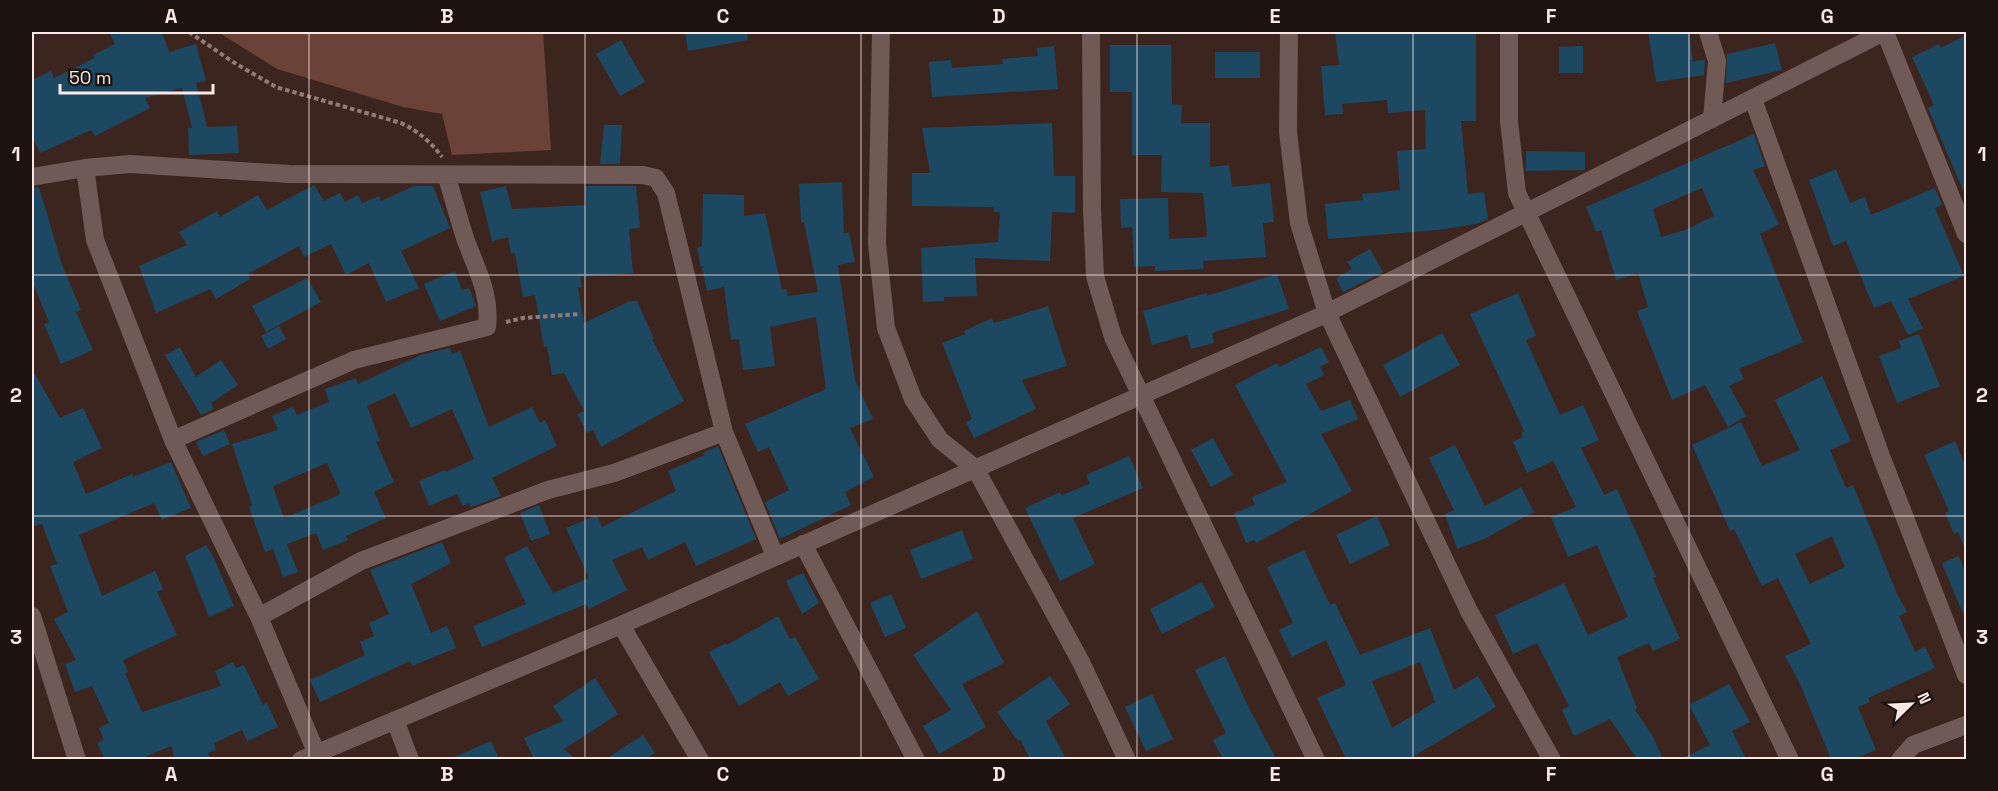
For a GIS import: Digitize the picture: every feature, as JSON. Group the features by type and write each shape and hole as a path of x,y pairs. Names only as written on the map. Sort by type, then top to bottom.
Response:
{"street":[{"path":"881,32 877,244 886,328 913,399 940,440 975,468 1081,662 1127,759"},
{"path":"1091,32 1092,210 1095,276 1113,337 1316,759"},
{"path":"1288,32 1288,132 1299,223 1327,313 1469,611 1552,759"},
{"path":"1509,32 1509,121 1517,194 1790,759"},
{"path":"1708,32 1717,61 1712,120"},
{"path":"85,168 95,240 173,440 259,617 308,756 621,625 1327,313 1885,32 1966,234"},
{"path":"1753,99 1881,456 1966,675"},
{"path":"32,177 85,168 130,164 289,174 643,175 656,178 666,193 724,432 775,556"},
{"path":"173,440 354,360 470,329 488,327 489,308 486,289 465,238 446,175"},
{"path":"259,617 361,561 548,490 614,473 724,432"},
{"path":"803,544 916,759"},
{"path":"32,616 77,759"},
{"path":"621,625 700,759"},
{"path":"394,720 410,759"},
{"path":"1900,759 1913,745 1966,725"}],"path":[{"path":"189,32 233,62 276,87 401,123 416,130 430,141 443,159 446,175"},
{"path":"488,327 523,318 579,314"}],"shaded area":[{"path":"218,32 543,32 551,150 452,155 442,114 403,107 277,69"}],"building":[{"path":"109,32 162,32 169,52 196,44 206,81 196,83 207,127 237,126 239,153 189,155 188,128 192,128 182,88 145,98 150,108 95,136 91,130 40,153 32,135 32,80 51,71 54,78 95,58 93,55 115,44"},
{"path":"685,32 747,32 748,40 688,51"},
{"path":"1335,32 1476,32 1476,121 1461,121 1468,194 1484,192 1488,219 1477,224 1438,230 1328,239 1325,204 1363,200 1362,194 1400,190 1397,151 1426,149 1425,110 1388,113 1387,100 1342,104 1343,114 1325,115 1321,66 1339,65"},
{"path":"1648,32 1689,32 1693,62 1705,59 1704,75 1656,82"},
{"path":"1966,35 1966,197 1928,108 1934,105 1912,57 1939,44 1941,48"},
{"path":"621,40 645,82 620,96 596,54"},
{"path":"1775,43 1782,70 1726,83 1727,54"},
{"path":"1110,45 1171,45 1172,104 1182,105 1181,123 1210,123 1210,167 1229,165 1232,187 1270,183 1274,222 1263,223 1266,257 1203,261 1204,269 1155,271 1155,266 1134,267 1132,227 1121,228 1120,199 1168,198 1169,239 1206,237 1203,193 1161,192 1162,155 1132,155 1132,92 1110,92"},
{"path":"1054,46 1058,89 932,97 929,62 951,60 952,68 1003,64 1002,59 1038,56 1037,48"},
{"path":"1583,46 1583,73 1559,73 1559,47"},
{"path":"1215,52 1260,52 1260,78 1215,78"},
{"path":"1052,123 1054,176 1075,176 1075,213 1052,212 1050,261 975,258 977,296 944,297 944,301 923,302 921,248 998,242 1000,212 994,212 994,207 912,206 912,173 930,173 922,128"},
{"path":"604,125 622,125 620,164 600,164"},
{"path":"1754,134 1765,166 1753,170 1779,224 1760,234 1803,342 1739,369 1744,379 1729,386 1746,416 1728,427 1705,385 1672,400 1637,311 1648,307 1638,273 1616,280 1601,230 1596,232 1586,207","holes":["1702,188 1714,216 1685,230 1661,237 1653,209"]},
{"path":"1526,151 1585,152 1585,170 1526,171"},
{"path":"1836,169 1850,203 1865,197 1871,215 1935,188 1942,205 1935,208 1964,276 1908,299 1923,328 1908,335 1891,301 1874,308 1846,241 1833,246 1809,180"},
{"path":"842,182 844,233 849,232 855,262 838,265 855,380 873,419 850,428 874,477 845,492 851,505 780,539 765,502 789,490 769,447 758,452 745,424 826,389 816,317 770,327 775,366 743,370 739,339 731,340 724,287 707,291 702,268 705,266 701,267 697,248 702,246 703,194 744,195 744,216 765,213 782,290 786,289 788,296 818,292 804,222 801,223 799,184"},
{"path":"314,185 324,201 340,193 345,202 358,195 362,203 379,196 381,201 414,186 433,186 450,228 401,251 419,288 386,302 369,263 346,275 331,244 304,257 299,246 248,274 250,279 216,299 210,289 156,313 139,266 187,245 179,232 217,211 220,217 258,195 267,210"},
{"path":"506,186 512,209 586,205 585,186 636,186 640,228 629,229 633,273 580,277 582,287 578,288 584,323 630,301 637,301 654,339 652,339 684,401 601,447 593,430 587,433 577,414 584,411 564,373 552,375 547,346 544,347 535,295 523,297 515,253 511,254 508,237 492,241 480,192"},
{"path":"39,187 62,265 81,310 76,312 93,350 61,364 44,324 49,322 32,281 32,188"},
{"path":"1370,249 1383,272 1343,292 1336,278 1352,269 1347,262"},
{"path":"455,271 462,290 469,288 476,306 440,321 424,284"},
{"path":"1277,274 1289,309 1212,333 1214,343 1191,349 1187,335 1152,345 1143,311 1207,293 1207,296"},
{"path":"307,278 321,302 266,332 252,306"},
{"path":"1518,293 1536,336 1526,340 1560,415 1583,405 1599,440 1581,448 1604,495 1617,489 1656,577 1653,578 1680,639 1653,651 1649,643 1617,657 1637,708 1635,710 1652,735 1663,759 1637,759 1610,719 1574,736 1562,710 1569,706 1537,643 1513,654 1495,615 1564,583 1588,635 1628,617 1597,545 1568,557 1551,517 1576,507 1553,461 1527,473 1513,442 1523,437 1521,433 1524,431 1470,314"},
{"path":"1048,306 1067,366 1022,380 1036,409 974,438 966,422 972,419 942,343 965,334 964,331 992,318 994,323"},
{"path":"279,326 286,339 268,349 261,336"},
{"path":"1442,333 1460,365 1400,397 1383,365"},
{"path":"1919,334 1940,386 1897,403 1879,356 1901,348 1899,341"},
{"path":"180,347 196,377 221,360 238,385 211,403 214,409 201,415 165,355"},
{"path":"1321,347 1329,362 1320,367 1324,375 1306,384 1321,411 1350,400 1358,419 1321,434 1352,491 1256,543 1254,540 1246,543 1234,513 1255,505 1252,497 1287,482 1235,385 1277,363 1279,367"},
{"path":"450,348 452,354 460,351 489,427 532,407 540,423 545,420 557,446 492,478 501,496 471,507 469,503 463,506 457,494 429,506 419,481 474,459 452,409 411,428 395,393 367,406 380,441 376,442 394,482 374,492 386,518 346,536 348,540 323,550 316,533 287,544 298,572 283,577 273,549 265,552 249,507 252,505 232,444 278,430 272,416 293,407 297,415 329,402 325,389 356,378 358,384 421,355","holes":["327,463 340,492 339,495 284,518 273,486"]},
{"path":"32,369 60,418 83,408 102,448 73,462 86,494 132,474 133,477 171,462 191,508 162,520 154,503 79,535 102,596 155,571 163,589 157,592 177,635 123,660 128,672 125,673 142,712 221,686 215,671 233,662 236,668 244,665 263,705 267,703 278,727 247,741 242,730 214,743 216,750 208,753 210,759 175,759 171,746 140,759 105,759 97,743 104,740 99,728 109,723 92,686 75,692 65,664 76,660 54,619 68,612 50,566 57,564 42,524 35,526 32,515"},
{"path":"1822,376 1851,441 1830,450 1846,488 1853,485 1897,594 1907,612 1899,616 1915,652 1925,647 1935,668 1868,698 1870,702 1858,707 1876,750 1854,759 1831,759 1800,684 1785,656 1811,644 1778,578 1762,586 1734,529 1730,531 1692,445 1741,422 1762,466 1800,450 1775,400","holes":["1832,536 1845,567 1810,584 1795,554"]},
{"path":"224,430 230,444 203,456 196,442"},
{"path":"1213,438 1233,475 1211,487 1191,450"},
{"path":"1955,441 1966,468 1966,551 1958,532 1954,534 1945,513 1949,511 1924,455"},
{"path":"1455,445 1485,506 1521,487 1534,512 1484,539 1457,549 1445,514 1454,510 1429,458"},
{"path":"718,446 756,539 696,566 685,542 648,560 642,547 612,560 627,590 589,609 586,604 482,647 473,626 526,604 504,558 527,546 553,593 589,578 566,528 597,515 602,527 676,491 668,471 705,455 703,453"},
{"path":"1129,456 1143,488 1073,518 1095,564 1060,581 1025,508 1060,492 1062,495 1090,484 1086,475"},
{"path":"539,505 550,534 531,541 520,513"},
{"path":"1377,516 1390,545 1350,564 1336,535"},
{"path":"962,530 973,559 921,579 910,550"},
{"path":"442,542 451,563 411,584 431,633 447,626 456,648 412,666 410,661 320,702 310,680 365,655 360,642 374,636 369,623 389,614 370,570"},
{"path":"206,545 215,560 234,606 209,617 185,556"},
{"path":"1304,550 1330,605 1335,603 1360,655 1430,628 1454,690 1478,676 1496,707 1409,759 1346,759 1317,698 1346,685 1326,640 1292,657 1279,630 1293,623 1267,567","holes":["1420,662 1435,702 1392,728 1372,681"]},
{"path":"1959,556 1966,574 1966,621 1942,563"},
{"path":"803,573 819,603 802,614 786,581"},
{"path":"1202,582 1215,607 1162,634 1150,609"},
{"path":"891,594 906,628 885,637 870,603"},
{"path":"977,611 1004,663 962,684 986,727 939,754 923,726 951,710 913,655"},
{"path":"778,616 790,639 795,637 819,679 788,696 780,682 739,706 709,652 726,643 727,645"},
{"path":"1225,656 1276,759 1223,759 1213,740 1226,733 1195,670"},
{"path":"1050,676 1070,704 1046,721 1066,759 1030,759 1020,739 1018,741 997,712"},
{"path":"595,678 618,714 564,749 575,759 534,759 524,738 563,721 553,706"},
{"path":"1729,684 1750,722 1732,731 1746,759 1681,759 1710,745 1689,705"},
{"path":"1152,694 1173,739 1146,751 1125,707"},
{"path":"643,735 655,753 644,759 606,759"},
{"path":"491,741 499,759 450,759"}]}
